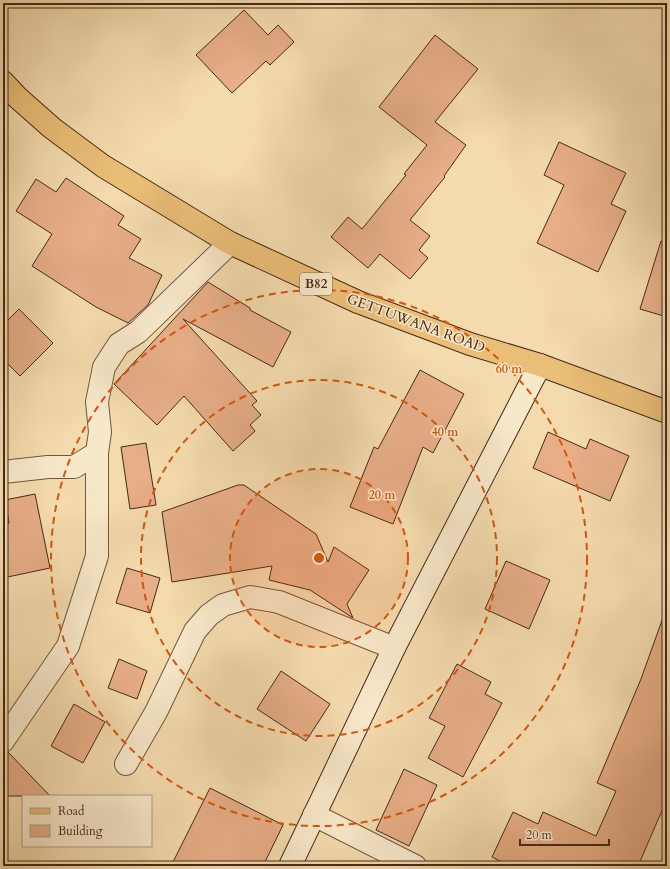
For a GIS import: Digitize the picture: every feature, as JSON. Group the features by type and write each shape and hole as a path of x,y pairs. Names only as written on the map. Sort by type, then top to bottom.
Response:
{"main road":[{"name":"GETTUWANA ROAD","path":"3,82 16,97 52,128 103,166 230,243 358,302 470,344 540,365 667,412"}],"street":[{"path":"3,741 68,646 97,556 97,453 100,432 97,402 104,367 120,344 138,332 230,243"},
{"path":"290,866 394,648 540,365"},
{"path":"3,472 48,467 74,467 97,453"},
{"path":"126,764 156,712 195,631 209,615 223,605 250,597 279,602 394,648"},
{"path":"314,815 415,866"}],"building":[{"path":"244,10 268,35 278,25 294,42 270,65 266,61 232,93 196,55"},
{"path":"435,35 478,69 435,122 466,145 444,176 445,177 410,220 430,236 419,250 428,258 410,279 380,254 368,268 331,237 348,217 362,229 406,175 404,174 427,145 379,107"},
{"path":"559,142 626,173 611,204 626,211 598,272 537,243 564,185 544,175"},
{"path":"66,178 124,216 118,225 141,239 129,258 162,275 148,305 128,323 96,307 32,266 52,234 16,211 36,179 56,192"},
{"path":"661,241 667,242 667,317 640,309"},
{"path":"208,282 250,308 250,310 291,332 273,367 183,319 257,401 252,405 261,415 250,425 255,431 233,451 184,396 157,425 114,384"},
{"path":"19,309 53,343 20,376 3,359 3,325"},
{"path":"420,370 464,394 433,453 423,447 393,524 350,507 374,447 378,449"},
{"path":"548,432 586,449 590,439 629,456 610,501 533,468"},
{"path":"146,443 156,505 130,509 121,447"},
{"path":"238,485 244,485 316,534 328,562 334,547 369,570 347,604 353,618 310,590 269,580 272,566 172,582 162,512"},
{"path":"35,494 50,568 3,578 3,524 9,523 5,500"},
{"path":"506,561 550,580 529,629 485,609"},
{"path":"127,568 160,578 150,613 116,603"},
{"path":"665,612 667,612 667,799 638,866 510,866 492,857 513,812 538,824 543,812 596,836 616,791 597,783 641,679"},
{"path":"119,659 147,671 137,699 108,688"},
{"path":"457,664 491,682 485,694 502,703 463,777 428,758 445,726 429,718"},
{"path":"281,671 330,704 306,741 257,709"},
{"path":"74,704 105,722 83,763 51,746"},
{"path":"8,752 49,795 3,796 3,753"},
{"path":"404,769 437,785 409,846 376,830"},
{"path":"210,788 283,825 263,866 171,866"}]}
